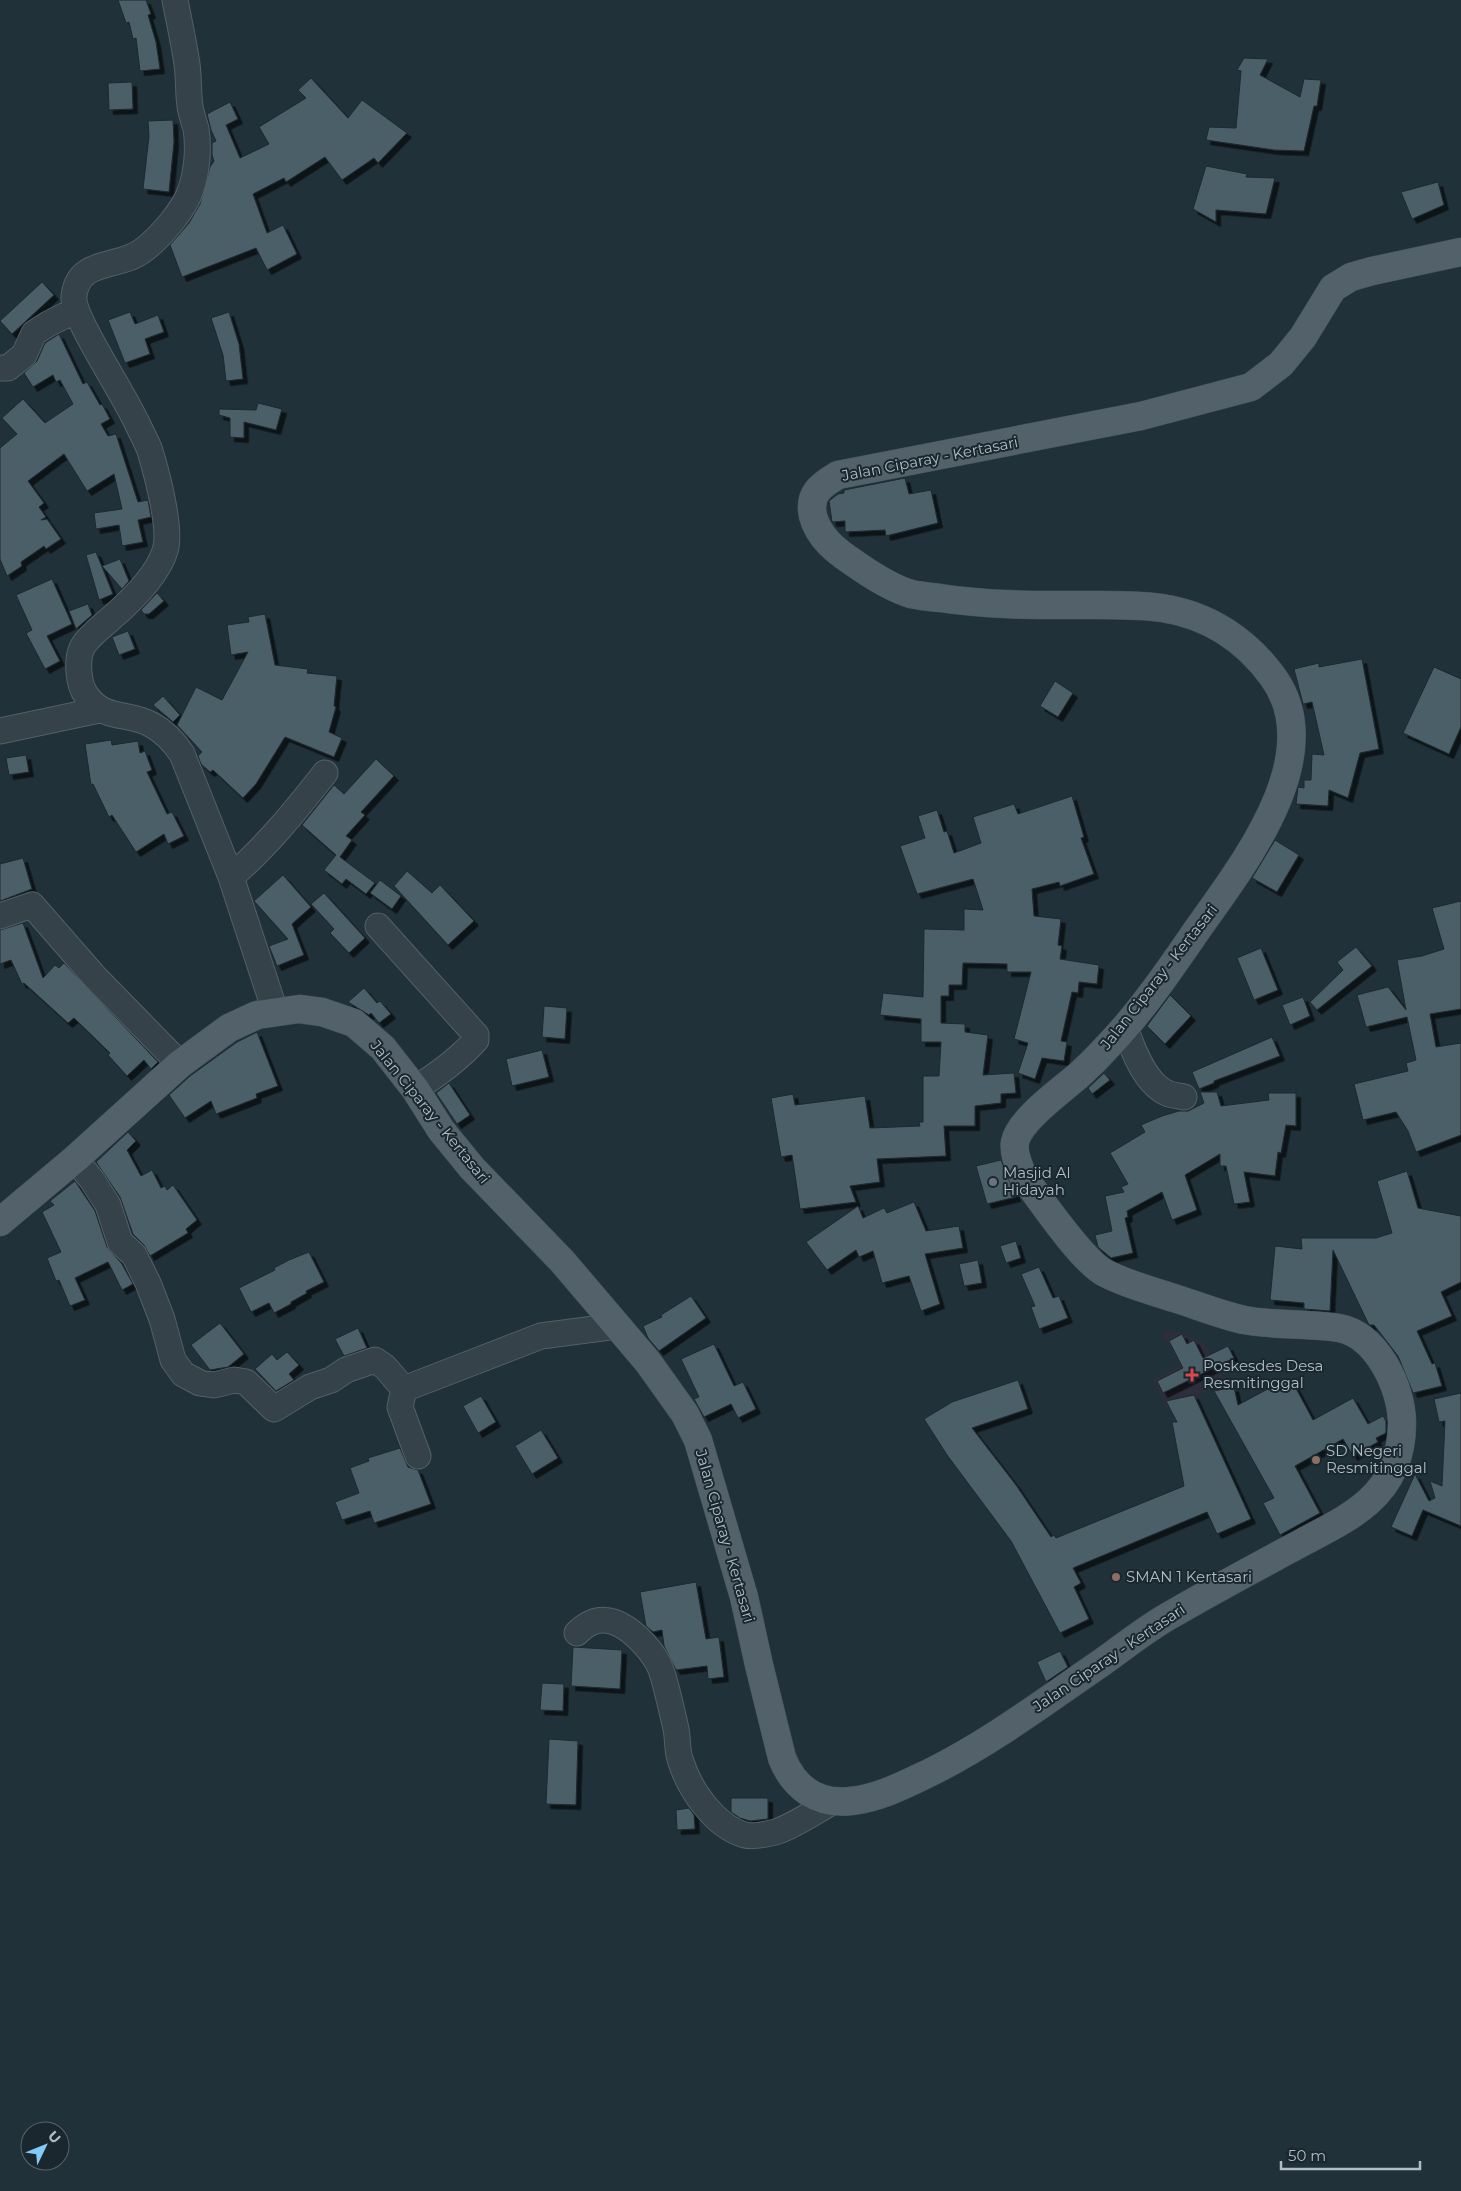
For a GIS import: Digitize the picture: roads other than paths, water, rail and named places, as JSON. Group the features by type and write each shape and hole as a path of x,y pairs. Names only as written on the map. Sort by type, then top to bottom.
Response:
{"main road":[{"name":"Jalan Ciparay - Kertasari","path":"0,1222 75,1160 180,1064 229,1028 257,1015 299,1009 322,1012 354,1023 383,1048 416,1089 441,1130 472,1168 562,1261 671,1393 685,1414 698,1440 744,1597 758,1665 782,1758 796,1781 818,1799 832,1802 850,1801 881,1794 966,1754 1167,1617 1350,1516 1379,1491 1396,1464 1402,1423 1400,1404 1391,1373 1369,1345 1342,1329 1290,1323 1267,1323 1234,1318 1124,1282 1101,1271 1073,1241 1023,1176 1018,1164 1015,1142 1027,1120 1081,1073 1125,1027 1185,948 1247,860 1265,827 1283,782 1291,754 1291,716 1275,680 1256,656 1234,636 1204,619 1162,608 968,603 910,594 868,573 832,547 822,536 816,524 812,499 822,484 838,476 1141,416 1251,387 1281,364 1303,337 1332,288 1351,277 1372,271 1461,252"}],"street":[{"path":"175,0 187,65 190,109 196,130 197,160 191,190 180,210 169,224 142,252 113,264 91,268 79,278 74,297 76,310 96,351 124,396 150,449 161,494 168,537 165,552 156,570 131,600 82,646 79,658 80,676 84,694 99,710 107,714 151,724 172,739 182,754 231,877 276,1011"},
{"path":"0,368 8,368 24,354 34,333 76,310"},
{"path":"0,731 99,710"},
{"path":"231,877 254,858 325,773"},
{"path":"0,916 32,905 94,976 180,1064"},
{"path":"378,926 476,1035 476,1040 470,1048 433,1078 416,1089"},
{"path":"1125,1027 1134,1055 1155,1084 1167,1093 1184,1097"},
{"path":"75,1160 92,1180 108,1205 120,1242 134,1255 144,1274 162,1319 173,1360 182,1374 200,1383 214,1385 234,1380 246,1382 274,1408 310,1387 331,1380 346,1370 375,1360 385,1367 404,1389"},
{"path":"404,1389 541,1336 617,1326"},
{"path":"404,1389 400,1407 418,1456"},
{"path":"577,1633 586,1624 596,1620 607,1620 624,1626 640,1640 659,1664 676,1730 680,1759 690,1783 708,1810 728,1828 747,1836 776,1832 832,1802"}],"place":[{"name":"Masjid Al Hidayah","path":"993,1182"},
{"name":"Poskesdes Desa Resmitinggal","path":"1192,1375"},
{"name":"SD Negeri Resmitinggal","path":"1316,1460"},
{"name":"SMAN 1 Kertasari","path":"1116,1577"}]}
